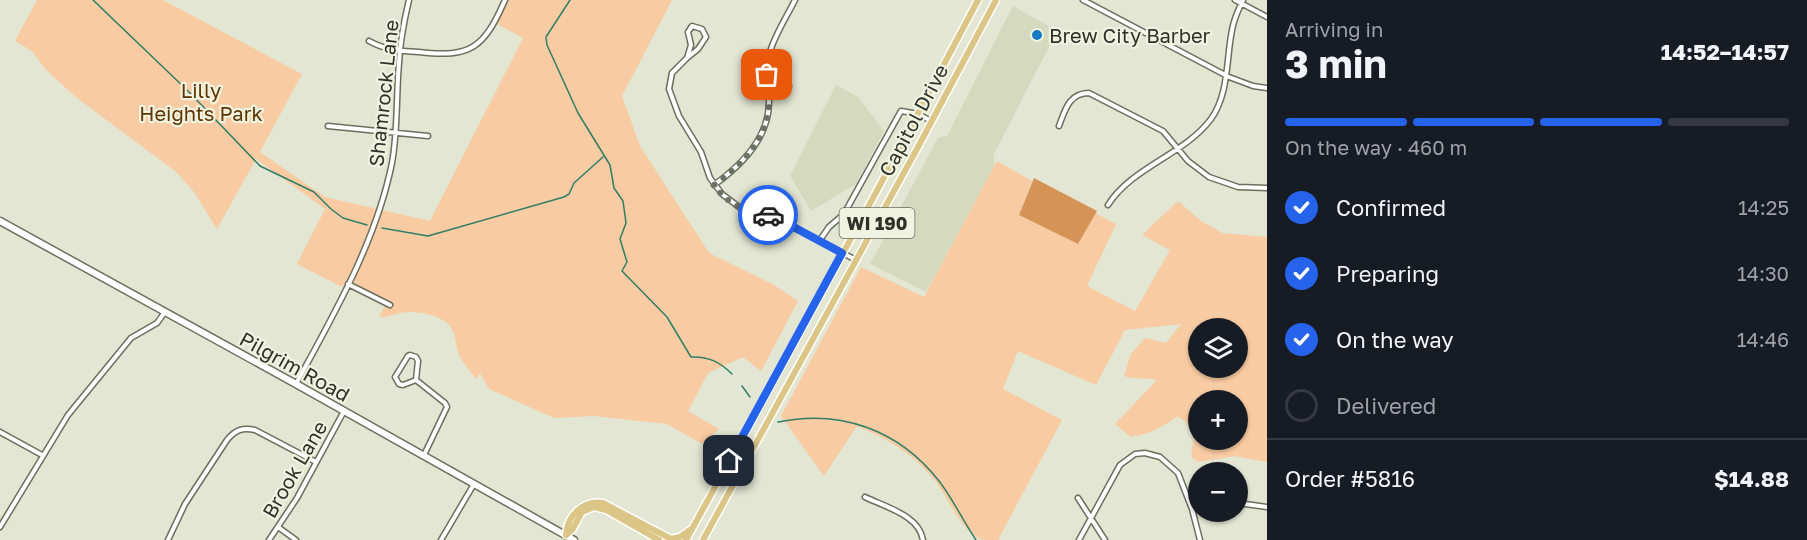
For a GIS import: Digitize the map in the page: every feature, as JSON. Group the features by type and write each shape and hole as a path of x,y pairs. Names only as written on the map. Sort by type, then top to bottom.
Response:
{"main road":[{"name":"Capitol Drive","path":"686,540 978,0"},
{"name":"Capitol Drive","path":"703,540 932,122 994,0"},
{"name":"Pilgrim Road","path":"0,221 474,484 564,538 574,540"},
{"path":"769,389 782,396"},
{"path":"564,538 566,527 579,509 585,504 596,502 603,503 671,539 680,537 693,527"},
{"path":"564,538 572,530 582,512 594,507 606,510 660,540"}],"street":[{"name":"Shamrock Lane","path":"296,384 348,284 377,218 387,183 396,133 400,51 409,0"},
{"path":"369,41 383,48 446,55 471,48 489,33 504,0"},
{"path":"714,185 739,164 758,140 767,118 769,103 767,68 769,55 795,0"},
{"path":"1083,0 1225,74 1253,86 1267,88"},
{"path":"1235,0 1267,17"},
{"path":"1108,206 1118,192 1202,129 1215,113 1222,97 1232,27 1242,2"},
{"path":"687,58 691,45 688,32 695,26 704,32 706,37 698,49 672,73 669,89 679,116 701,152 714,185 737,207 776,218 856,260"},
{"path":"768,88 789,86"},
{"path":"1059,126 1072,98 1079,94 1089,93 1159,128 1198,170 1214,180 1238,188 1267,188"},
{"path":"820,240 829,226 844,214 901,111 918,114 932,122"},
{"path":"328,126 428,136"},
{"path":"348,284 390,306"},
{"path":"0,527 68,415 131,338 157,323 165,312"},
{"path":"410,355 416,357 418,361 416,380 403,385 396,381 395,377 410,355"},
{"path":"416,380 447,407 423,456"},
{"name":"Brook Lane","path":"269,540 344,411"},
{"path":"168,540 192,494 227,440 236,432 243,429 255,430 316,462"},
{"path":"0,432 42,455"},
{"path":"1079,540 1120,465 1135,454 1160,456 1178,473 1188,499"},
{"path":"441,540 474,484"},
{"path":"865,497 909,518 921,531 924,540"},
{"path":"1078,498 1105,540"},
{"path":"1248,504 1267,507"},
{"path":"1195,522 1200,540"},
{"path":"278,527 296,540"}],"shaded area":[{"path":"1013,6 1057,31 993,156 995,165 926,292 870,264 938,138 947,136"},
{"path":"836,85 858,97 884,131 856,184 811,211 790,176"},
{"path":"1034,178 1097,211 1078,244 1019,215"}],"green space":[{"name":"Lilly Heights Park","path":"37,0 163,0 302,74 260,152 325,197 430,221 523,38 497,24 507,0 672,0 622,96 640,146 709,253 774,285 798,301 761,371 743,357 708,373 688,411 719,429 702,444 667,424 594,416 554,418 489,389 480,373 476,379 459,355 451,328 442,319 411,312 379,317 387,302 347,279 342,287 297,264 325,209 256,159 217,229 194,192 175,171 77,98 47,71 32,51 15,41"},
{"path":"997,161 1032,181 1019,215 1078,244 1095,213 1116,224 1087,286 1135,311 1170,250 1142,235 1178,201 1201,221 1222,233 1267,237 1267,462 1234,456 1198,462 1191,457 1192,450 1248,450 1248,390 1188,390 1188,424 1178,416 1156,430 1131,437 1115,424 1157,380 1124,376 1131,354 1145,338 1166,343 1181,324 1125,330 1096,385 1018,351 1003,389 1062,420 998,540 980,539 973,535 924,468 907,453 888,441 857,426 824,476 781,416 861,267 924,297"}],"waterway":[{"path":"93,0 189,92 260,166 314,192 343,218 367,225"},
{"path":"570,0 546,37 547,45 578,113 610,165 614,188 623,201 626,223 620,239 627,262 622,271 667,317 691,357 713,361 732,374"},
{"path":"382,228 428,236 564,197 569,194 574,183 603,157"},
{"path":"742,386 750,397"},
{"path":"778,422 824,419 846,422 887,436 906,448 939,481 976,540"}],"way so far":[{"path":"767,75 769,103 763,130 748,154 714,185 727,200 737,207 749,212 768,215"}],"place":[{"name":"Brew City Barber","path":"1037,35"}],"route":[{"path":"729,461 842,253 768,215"}]}
